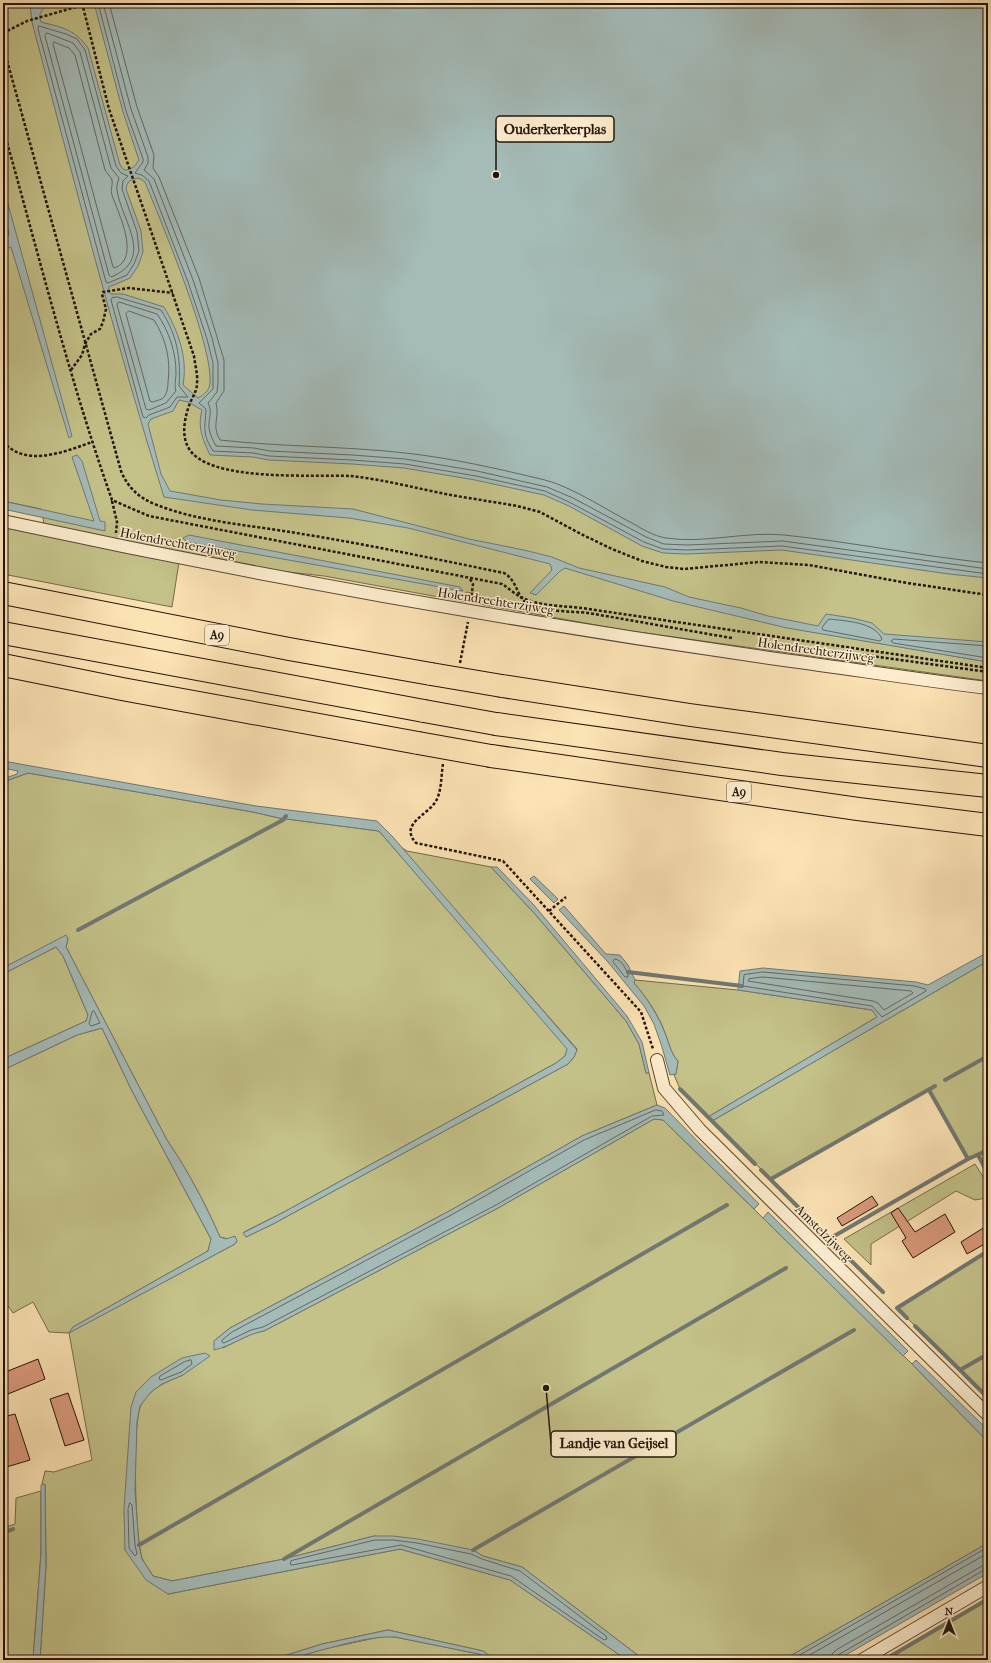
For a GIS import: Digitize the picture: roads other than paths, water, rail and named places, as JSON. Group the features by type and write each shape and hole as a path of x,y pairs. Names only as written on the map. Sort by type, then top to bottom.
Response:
{"highway":[{"name":"A9","path":"3,593 289,649 502,686 690,715 988,756"},
{"path":"3,632 496,724 782,764 988,786"},
{"name":"A9","path":"3,665 122,689 491,756 858,809 988,825"}],"street":[{"name":"Holendrechterzijweg","path":"3,521 114,545 470,612 660,642 988,688"},
{"name":"Amstelzijweg","path":"657,1060 664,1088 700,1130 988,1415"},
{"path":"862,1660 988,1586"}],"water":[{"path":"30,3 50,3 40,14 41,22 68,30 78,37 88,48 120,165 124,170 133,167 139,160 123,112 94,3 988,3 988,578 949,574 782,550 686,554 663,553 642,546 569,506 544,495 475,480 404,468 210,455 200,428 202,410 188,402 179,400 173,411 151,419 148,424 161,474 170,491 221,500 262,504 353,509 469,539 552,557 579,568 665,587 689,597 741,608 768,616 818,626 826,614 872,623 884,634 988,642 988,662 787,628 673,601 565,568 536,595 530,593 552,570 550,564 408,528 349,518 252,510 164,497 112,320 32,22","holes":["139,178 145,182 186,287 205,348 210,372 209,388 198,398 183,385 184,364 181,344 174,325 164,307 123,294 111,294 109,292 109,287 130,278 138,266 143,252 141,231 126,189 128,182 134,179"]},
{"path":"3,186 72,436 69,438 11,247 3,250 3,241 7,239 9,233 3,209"},
{"path":"77,455 82,461 100,521 105,522 105,531 3,509 3,501 94,521 72,457"},
{"path":"189,535 460,587 463,591 187,542 183,538"},
{"path":"3,761 256,806 377,821 393,837 577,1050 574,1057 568,1064 273,1224 246,1237 243,1233 556,1063 565,1056 567,1049 379,831 279,818 253,812 28,773 3,782 3,779 17,774 18,771 3,768"},
{"path":"491,867 497,867 533,904 627,1016 642,1042 649,1073 646,1073 639,1044 626,1021 535,914"},
{"path":"534,876 558,899 554,903 530,879"},
{"path":"564,906 606,954 620,955 628,965 635,980 634,983 656,1013 672,1052 678,1061 676,1074 670,1075 654,1024 644,1006 608,962 559,910"},
{"path":"66,935 68,939 66,947 167,1140 196,1187 220,1237 226,1239 235,1236 237,1241 235,1244 69,1333 73,1327 208,1251 211,1239 132,1091 102,1028 77,1035 3,1070 3,1059 86,1021 88,1015 63,956 56,947 3,974 3,968"},
{"path":"988,952 988,961 712,1121 708,1117 877,1017 872,1010 738,990 740,971 763,968 916,982 928,985"},
{"path":"657,1105 665,1108 759,1204 754,1209 663,1120 654,1119 498,1208 264,1331 214,1350 214,1341 230,1328 451,1210 582,1136"},
{"path":"768,1212 908,1351 903,1356 763,1218"},
{"path":"205,1353 210,1356 183,1375 162,1384 151,1392 140,1406 137,1422 135,1491 139,1545 142,1559 153,1576 172,1581 284,1559 374,1536 393,1536 418,1539 473,1550 483,1556 522,1567 644,1660 627,1660 510,1580 400,1549 168,1594 146,1580 125,1550 124,1509 131,1407 136,1392 151,1377 182,1358"},
{"path":"916,1360 988,1430 988,1442 912,1364"},
{"path":"45,1484 46,1566 40,1660 33,1660 41,1553 41,1485"},
{"path":"988,1543 988,1573 837,1660 783,1660"},
{"path":"388,1630 483,1651 495,1660 489,1660 479,1654 395,1637 386,1637 339,1645 296,1657 271,1660 322,1644"}],"waterway":[{"path":"78,930 283,820 286,816"},
{"path":"628,972 742,986"},
{"path":"945,1080 988,1056"},
{"path":"771,1179 935,1086"},
{"path":"680,1089 755,1164"},
{"path":"929,1090 968,1159"},
{"path":"829,1239 968,1159 988,1150"},
{"path":"978,1155 988,1174"},
{"path":"761,1170 814,1223"},
{"path":"139,1545 727,1205"},
{"path":"819,1229 883,1292"},
{"path":"907,1318 897,1308 988,1251"},
{"path":"284,1559 786,1268"},
{"path":"915,1326 960,1370"},
{"path":"473,1550 854,1330"},
{"path":"988,1354 960,1370 988,1398"},
{"path":"3,1533 13,1529"},
{"path":"884,1660 988,1599"}],"place":[{"name":"Ouderkerkerplas","path":"496,175"},
{"name":"Landje van Geijsel","path":"546,1388"}]}
